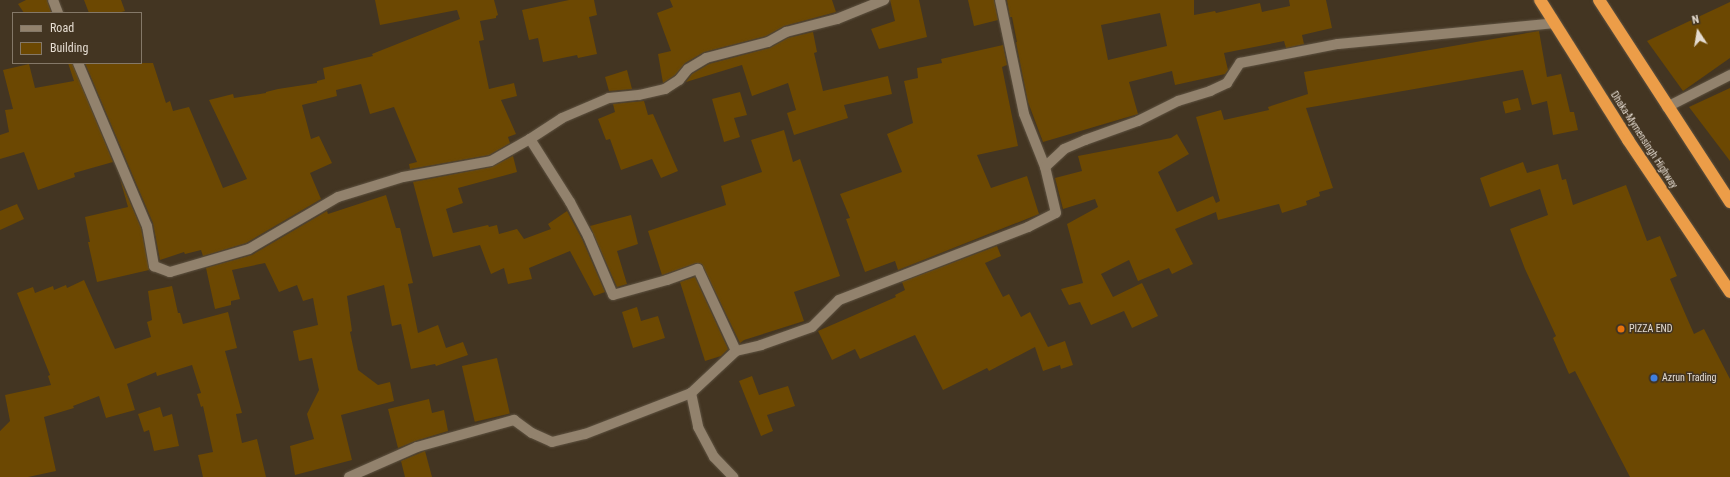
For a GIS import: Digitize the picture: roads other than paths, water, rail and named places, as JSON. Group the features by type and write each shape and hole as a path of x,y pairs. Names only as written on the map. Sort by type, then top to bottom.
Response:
{"highway":[{"name":"Dhaka-Mymensingh Highway","path":"1540,0 1628,140 1730,292"},
{"path":"1598,0 1730,202"}],"street":[{"path":"53,0 58,12"},
{"path":"78,64 147,226 154,266 170,272 249,249 338,197 403,177 490,161 530,139 562,118 609,98 639,95 665,88 679,80 688,69 706,58 768,42 786,32 837,19 884,0"},
{"path":"350,477 417,447 514,420 532,433 552,442 585,434 691,393 736,351 761,345 812,326 839,300 1028,227 1056,213 1045,167 1024,114 1000,0"},
{"path":"1045,167 1064,149 1138,121 1178,101 1210,91 1227,82 1240,63 1247,61 1338,44 1555,23"},
{"path":"1667,107 1730,75"},
{"path":"530,139 574,209 588,236 613,295 667,280 698,269 736,351"},
{"path":"691,393 698,427 714,457 733,477"}],"place":[{"name":"PIZZA END","path":"1621,329"},
{"name":"Azrun Trading","path":"1654,378"}]}
